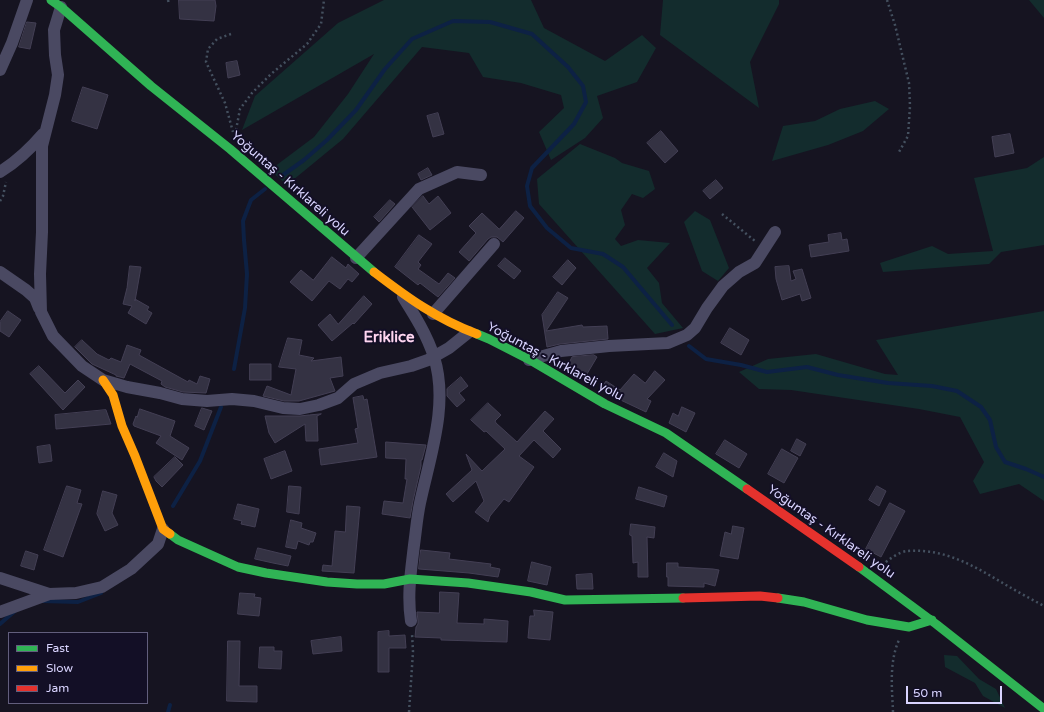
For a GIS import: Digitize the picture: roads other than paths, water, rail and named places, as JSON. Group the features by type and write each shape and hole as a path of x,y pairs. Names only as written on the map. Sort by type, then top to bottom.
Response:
{"street":[{"path":"0,70 12,43 27,0"},
{"path":"41,312 40,274 42,232 42,146 55,95 58,75 55,55 54,30 56,3"},
{"name":"Yoğuntaş - Kırklareli yolu","path":"56,3 151,86 236,153 356,258 401,293 433,314 456,326 489,339 529,360 605,404 666,433 871,575 932,620 1044,709"},
{"path":"0,172 6,169 34,144 45,131"},
{"path":"356,258 419,189 457,172 481,175"},
{"path":"529,360 561,351 609,346 668,343 687,335 695,328 723,286 739,272 755,263 776,232"},
{"path":"433,314 494,244"},
{"path":"0,272 26,290 34,298 53,336 82,366 103,380 182,400 207,401 232,399 254,401 283,408 300,409 319,405 338,398 354,384 380,373 411,366 428,360 449,348 470,332"},
{"path":"401,293 425,334 434,357 439,382 436,435 419,505 410,579 409,605 411,621"},
{"path":"103,380 113,396 122,426 163,529 178,540 238,567 266,573 327,582 357,584 384,584 410,579 468,582 531,592 565,600 760,596 804,602 867,620 909,627 932,620"},
{"path":"0,612 49,594 76,593 102,587 131,569 158,544 163,529"},
{"path":"0,578 49,594"}],"waterway":[{"path":"283,175 304,160 327,140 356,110 385,69 412,39 453,21 490,22 532,34 568,67 583,86 586,102 574,124 532,168 527,186 530,206 547,228 571,248 603,254 623,267 672,325"},
{"path":"234,369 245,308 247,274 243,221 251,200 265,189"},
{"path":"689,346 706,359 741,365 767,372 807,367 838,375 888,383 932,386 957,391 981,407 990,420 996,447 1005,462 1044,477"},
{"path":"173,506 200,461 221,407"},
{"path":"42,601 78,602 101,593"},
{"path":"0,624 15,611"},
{"path":"168,712 170,705"}],"district":[{"name":"Eriklice","path":"389,338"}]}
